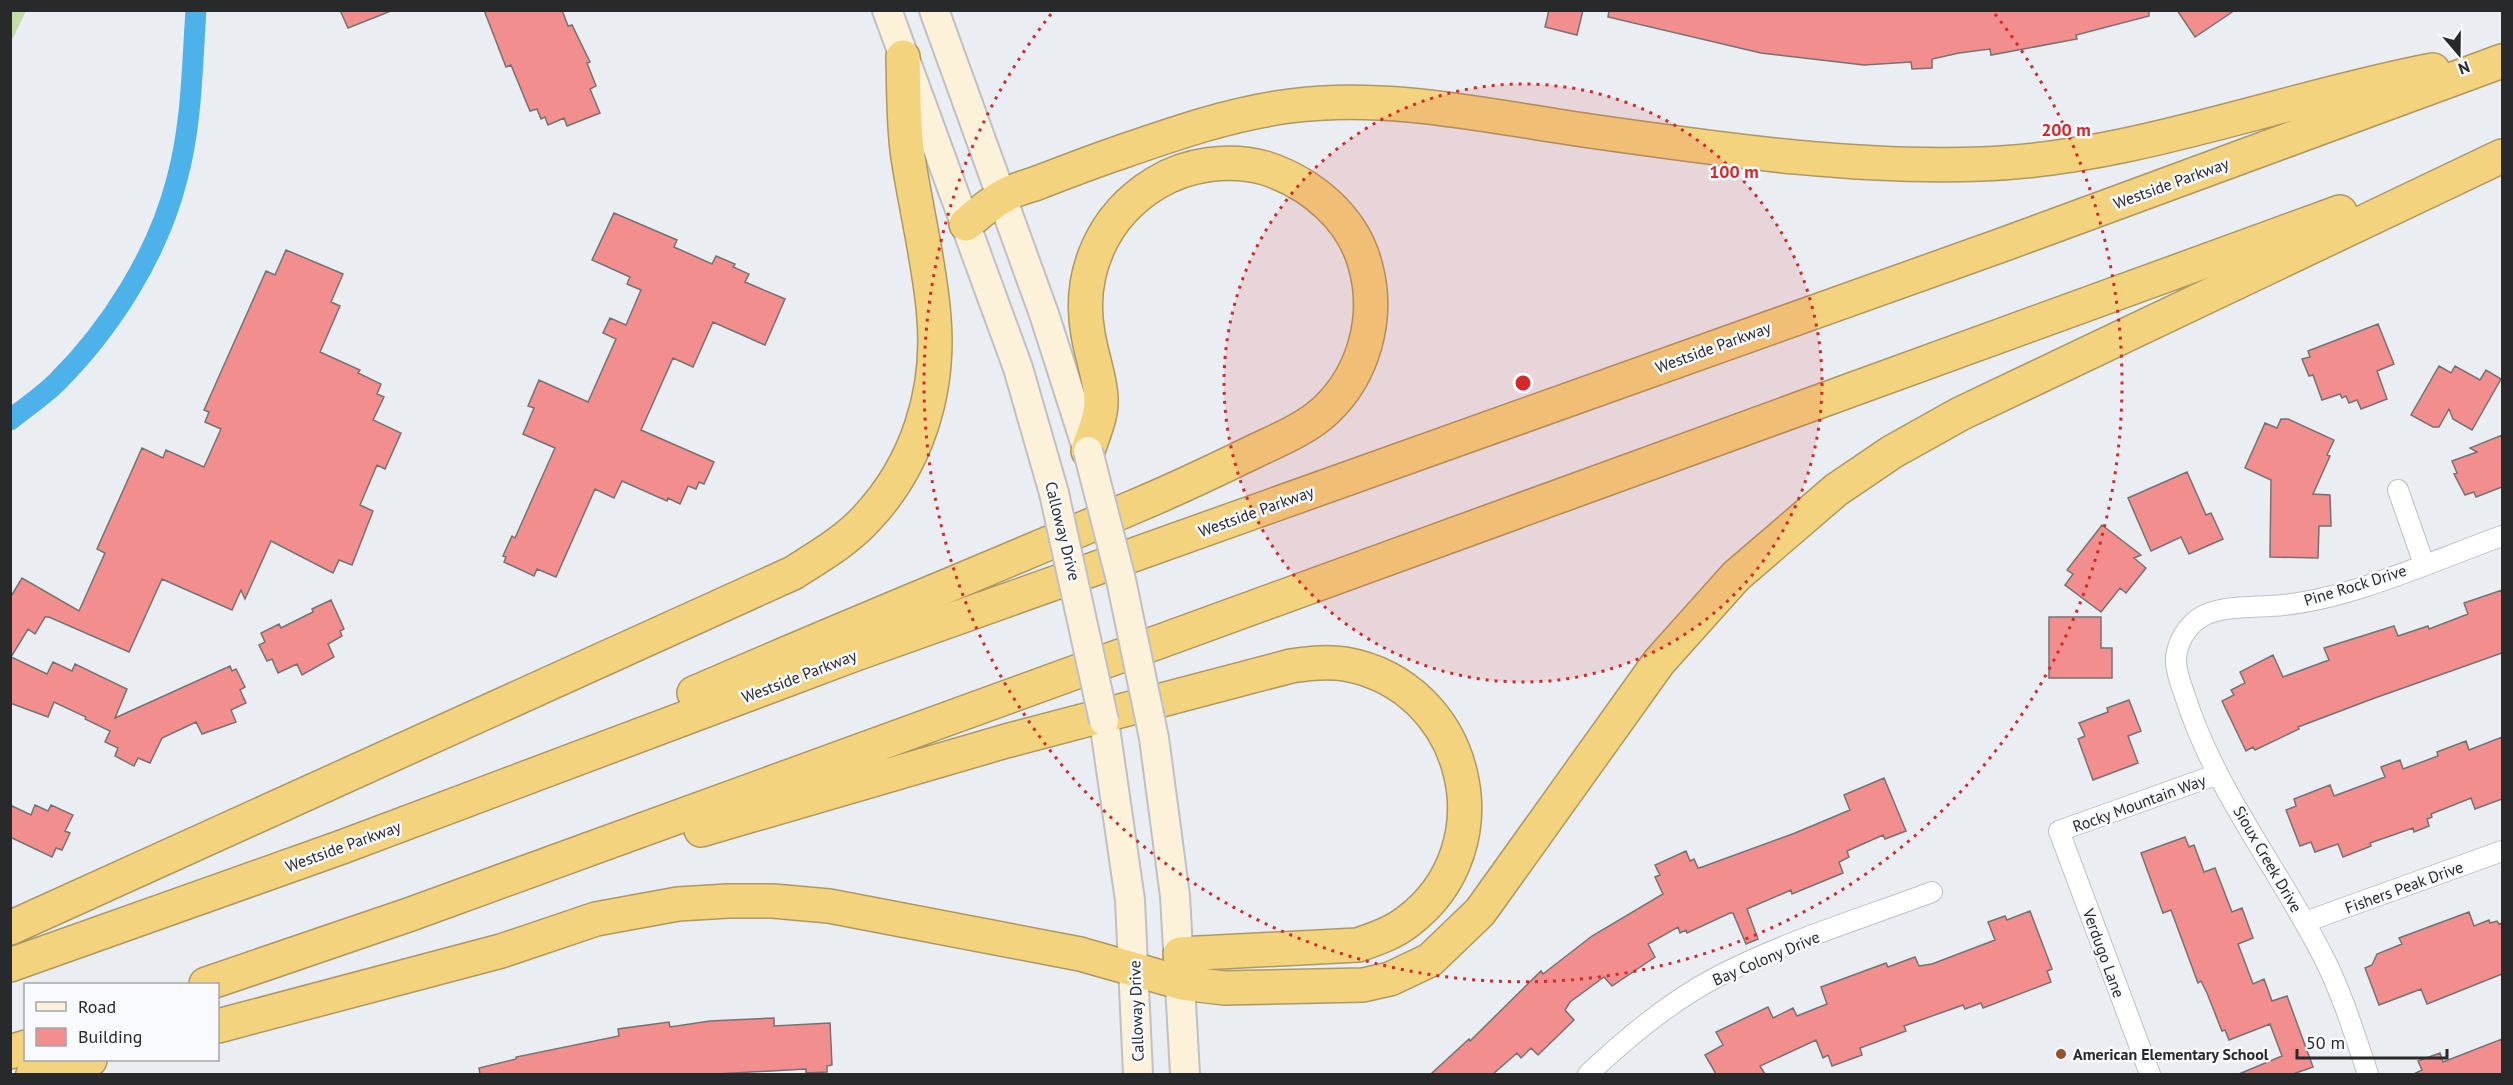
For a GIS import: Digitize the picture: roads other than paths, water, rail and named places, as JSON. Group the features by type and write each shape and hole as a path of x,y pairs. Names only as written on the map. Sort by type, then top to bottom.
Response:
{"highway":[{"path":"966,224 1002,196 1178,132 1220,119 1291,106 1376,103 1454,109 1590,130 1751,150 1902,165 1982,164 2029,161 2127,144 2370,82 2502,56"},
{"path":"10,928 793,573 822,555 865,520 890,490 913,448 925,419 936,354 933,306 907,154 903,57"},
{"name":"Westside Parkway","path":"10,965 342,847 864,651 2013,241 2502,61"},
{"path":"209,983 411,914 2502,155"},
{"path":"1181,968 1224,988 1363,985 1390,979 1430,960 1480,912 1659,662 1688,627 1736,576 1836,490 1892,452 1960,414 2502,155"},
{"path":"342,847 759,664 1176,489 1306,425 1324,413 1341,395 1354,373 1364,352 1371,304 1364,259 1352,235 1323,199 1300,183 1254,165 1207,164 1162,179 1139,193 1121,209 1095,253 1087,274 1086,327 1101,404 1088,451"},
{"path":"219,1026 501,951 596,919 631,911 708,902 773,901 829,906 1080,954 1135,970 1181,968 1358,945 1385,935 1407,923 1443,884 1455,861 1463,832 1465,807 1462,777 1453,746 1438,720 1420,700 1398,684 1370,670 1345,664 1319,662 1291,666 1006,741 411,914"},
{"path":"33,1074 82,1061"}],"main road":[{"name":"Calloway Drive","path":"887,10 1018,368 1054,493 1090,649 1109,754 1130,900 1138,1074"},
{"path":"934,10 1070,392 1088,451 1133,633 1166,812 1181,968 1185,1074"}],"street":[{"path":"2398,490 2424,564"},
{"name":"Pine Rock Drive","path":"2180,642 2187,629 2199,618 2214,612 2287,605 2331,596 2502,536"},
{"name":"Sioux Creek Drive","path":"2180,642 2176,657 2178,673 2191,715 2218,774 2305,922 2339,992 2368,1074"},
{"name":"Rocky Mountain Way","path":"2059,831 2218,774"},
{"name":"Verdugo Lane","path":"2059,831 2150,1074"},
{"name":"Fishers Peak Drive","path":"2305,922 2502,851"},
{"name":"Bay Colony Drive","path":"1588,1074 1665,1009 1715,978 1770,953 1932,892"}],"waterway":[{"path":"10,420 57,382 96,338 130,288 158,235 169,207 186,137 196,10"}],"place":[{"name":"American Elementary School","path":"2061,1054"}]}
